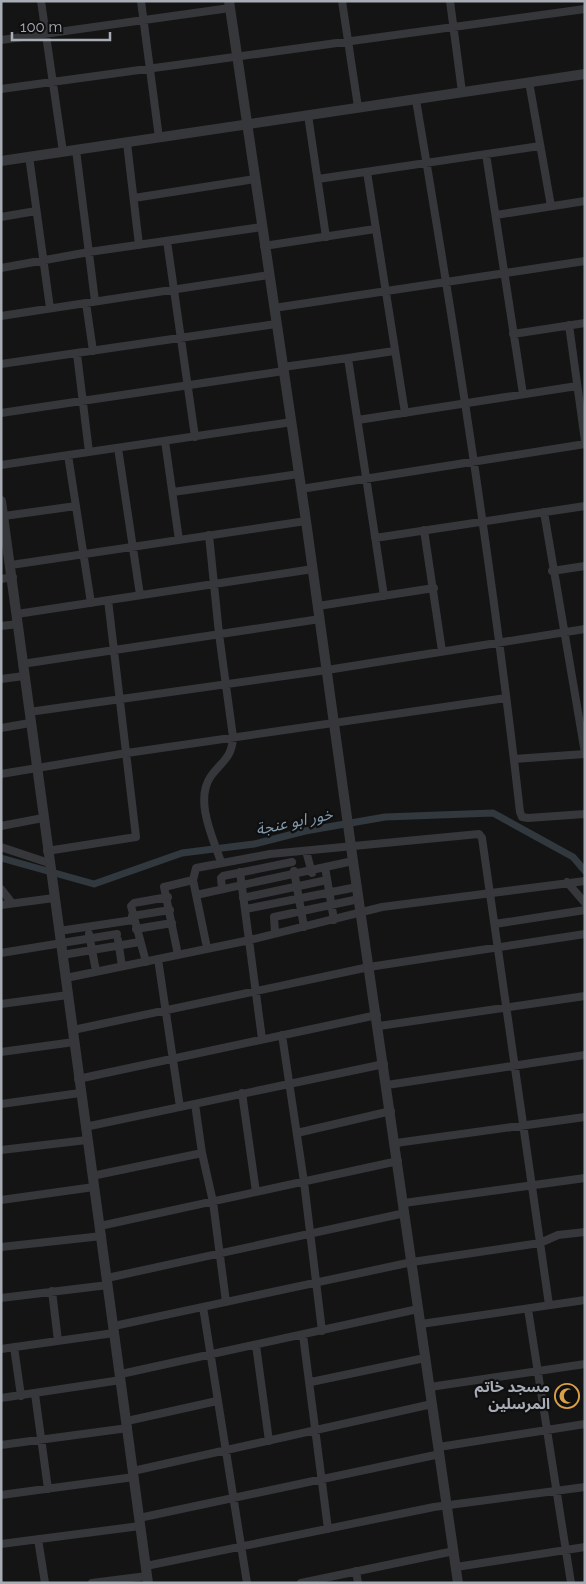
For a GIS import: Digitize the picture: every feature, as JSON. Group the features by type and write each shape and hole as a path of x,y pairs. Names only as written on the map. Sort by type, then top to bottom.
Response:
{"street":[{"path":"40,1 63,152"},
{"path":"141,1 159,138"},
{"path":"342,1 358,107"},
{"path":"450,1 462,92"},
{"path":"1,40 143,20 230,3 264,246 300,474 351,847 379,1026 458,1583"},
{"path":"1,89 348,43 585,9"},
{"path":"1,161 585,74"},
{"path":"530,82 550,206"},
{"path":"416,100 476,460 522,817 585,814"},
{"path":"308,115 326,237"},
{"path":"127,143 139,245"},
{"path":"318,179 540,146"},
{"path":"76,150 95,301"},
{"path":"486,154 523,394"},
{"path":"29,156 50,308"},
{"path":"367,172 405,412"},
{"path":"134,198 255,179"},
{"path":"496,215 585,201"},
{"path":"1,217 36,211"},
{"path":"1,268 88,252 262,227"},
{"path":"264,246 375,229"},
{"path":"168,241 195,437"},
{"path":"274,308 585,261"},
{"path":"1,316 269,276"},
{"path":"86,303 93,351"},
{"path":"513,334 585,323"},
{"path":"1,364 276,324"},
{"path":"302,489 585,442 569,325"},
{"path":"1,413 394,351"},
{"path":"77,354 89,452"},
{"path":"348,358 384,596"},
{"path":"358,420 577,386"},
{"path":"1,465 292,422"},
{"path":"165,441 179,540"},
{"path":"118,448 140,595"},
{"path":"68,456 91,603"},
{"path":"173,492 300,474"},
{"path":"1,501 4,516 3,528 13,577 22,664 47,851 108,1281 147,1575"},
{"path":"4,516 76,506"},
{"path":"376,538 585,506"},
{"path":"514,759 585,753 552,571 544,512"},
{"path":"11,564 306,521"},
{"path":"424,530 442,651"},
{"path":"209,535 219,634 233,737 231,753 212,774 204,791 206,813 222,862"},
{"path":"552,571 585,566"},
{"path":"1,626 18,619 91,603 313,569"},
{"path":"1,579 13,577"},
{"path":"318,606 434,588"},
{"path":"47,851 136,837 108,600"},
{"path":"22,664 320,619"},
{"path":"29,712 326,670 585,629"},
{"path":"1,679 24,676"},
{"path":"1,774 233,737 506,698"},
{"path":"576,702 585,700"},
{"path":"1,728 30,724"},
{"path":"1,826 43,818"},
{"path":"208,948 193,880 196,868 255,856 479,834 482,838 499,948 549,1306"},
{"path":"1,847 50,872"},
{"path":"306,851 316,895"},
{"path":"290,852 304,927"},
{"path":"255,856 257,868"},
{"path":"196,895 353,861"},
{"path":"222,889 222,876 292,862"},
{"path":"266,867 270,893 280,916"},
{"path":"325,867 334,920"},
{"path":"240,872 262,1039"},
{"path":"178,955 168,898 164,886 193,880"},
{"path":"243,898 327,880"},
{"path":"66,978 250,940 382,907 585,881"},
{"path":"567,882 585,903"},
{"path":"246,909 357,887"},
{"path":"1,889 12,903"},
{"path":"286,889 291,914"},
{"path":"1,905 54,898"},
{"path":"146,962 132,918 132,904 168,898"},
{"path":"275,933 273,919 280,916 359,899"},
{"path":"148,900 152,926"},
{"path":"59,931 116,923 150,913 170,910"},
{"path":"495,924 585,910"},
{"path":"116,923 122,966"},
{"path":"136,929 172,923"},
{"path":"88,928 96,972"},
{"path":"1,953 117,934"},
{"path":"73,1030 369,967 585,934"},
{"path":"62,955 140,942"},
{"path":"158,959 180,1107"},
{"path":"1,1004 68,995"},
{"path":"379,1026 585,996"},
{"path":"78,1079 377,1015"},
{"path":"282,1035 311,1233 322,1331"},
{"path":"1,1052 74,1042"},
{"path":"387,1085 585,1055"},
{"path":"85,1127 384,1064"},
{"path":"1,1104 80,1093"},
{"path":"242,1093 256,1192"},
{"path":"195,1104 202,1153 213,1202 226,1302"},
{"path":"297,1133 391,1111"},
{"path":"396,1143 585,1117"},
{"path":"1,1150 87,1140"},
{"path":"92,1176 202,1153"},
{"path":"1,1247 101,1231 213,1202 398,1161"},
{"path":"1,1298 52,1292 108,1281 311,1233 404,1208 533,1185 585,1178"},
{"path":"1,1200 94,1187"},
{"path":"1,1349 58,1341 203,1307 412,1262 540,1242 558,1235 585,1232"},
{"path":"52,1292 58,1341"},
{"path":"420,1324 585,1300"},
{"path":"203,1307 209,1355 247,1583"},
{"path":"1,1398 35,1394 121,1377 209,1355 418,1309"},
{"path":"528,1309 571,1583"},
{"path":"304,1335 328,1530"},
{"path":"256,1345 269,1441"},
{"path":"14,1347 21,1396"},
{"path":"311,1382 426,1358"},
{"path":"430,1387 585,1364"},
{"path":"35,1394 48,1489"},
{"path":"1,1445 42,1440 127,1424 217,1401"},
{"path":"1,1495 133,1474 432,1404"},
{"path":"1,1544 140,1522 233,1497 439,1451 585,1424"},
{"path":"92,1583 147,1575 241,1547 448,1505 585,1487"},
{"path":"38,1539 45,1583"},
{"path":"456,1567 585,1547"},
{"path":"305,1582 454,1551"},
{"path":"356,1571 358,1583"}],"waterway":[{"name":"خور ابو عنجة","path":"1,858 94,884 182,853 254,844 305,831 385,817 493,813 573,857 585,871"}],"place":[{"name":"مسجد خاتم المرسلين","path":"567,1396"}]}
